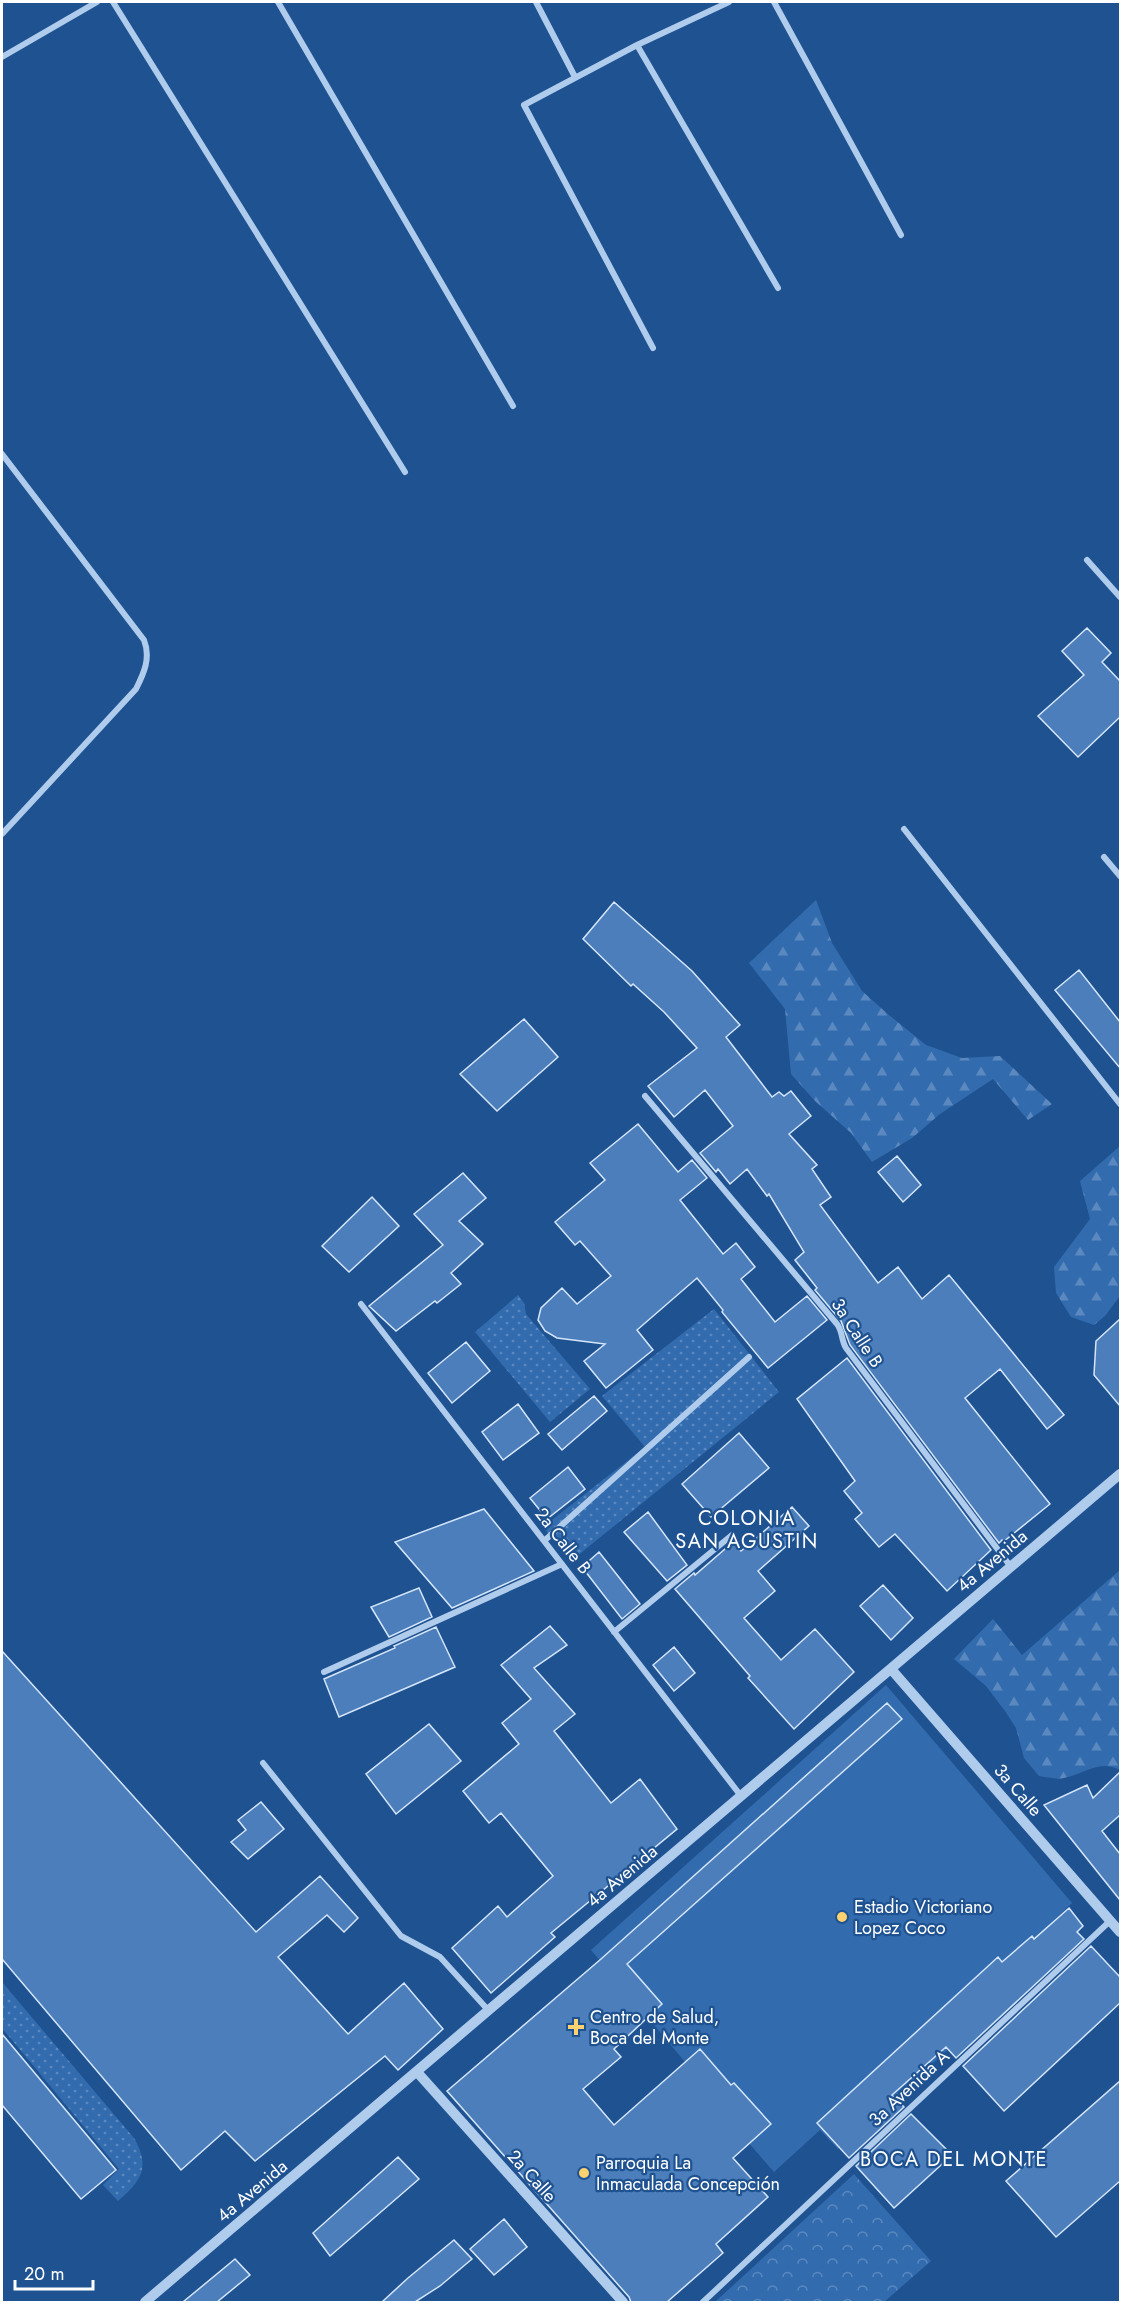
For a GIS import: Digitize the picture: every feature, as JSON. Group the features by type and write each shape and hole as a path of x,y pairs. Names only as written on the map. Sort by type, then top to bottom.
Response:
{"street":[{"path":"2,57 97,2"},
{"path":"113,2 405,472"},
{"path":"278,2 513,406"},
{"path":"536,2 575,77"},
{"path":"653,348 524,106 526,102 637,45 729,2"},
{"path":"774,2 901,236"},
{"path":"637,45 778,288"},
{"path":"2,454 144,640 148,649 144,673 136,689 2,834"},
{"path":"1087,560 1120,597"},
{"path":"904,829 1120,1104"},
{"path":"1104,857 1120,876"},
{"name":"3a Calle B","path":"645,1096 837,1324 843,1334 843,1343 846,1348 1011,1567"},
{"name":"2a Calle B","path":"361,1304 741,1796"},
{"path":"544,1542 749,1357"},
{"name":"4a Avenida","path":"145,2302 1120,1474"},
{"path":"614,1632 732,1535"},
{"path":"324,1672 562,1564"},
{"name":"3a Calle","path":"891,1669 1120,1932"},
{"path":"263,1763 401,1936 440,1957 489,2011"},
{"name":"3a Avenida A","path":"703,2302 1110,1921"},
{"name":"2a Calle","path":"417,2072 623,2302"}],"green space":[{"path":"816,900 832,943 862,991 889,1015 926,1045 962,1058 1000,1056 1052,1104 1028,1120 993,1079 940,1114 912,1138 872,1162 851,1133 815,1101 791,1074 785,1009 749,963"},
{"path":"1120,1146 1120,1296 1105,1316 1094,1325 1071,1317 1056,1293 1054,1267 1090,1219 1080,1181"},
{"path":"518,1295 524,1303 526,1314 590,1389 550,1422 475,1332"},
{"path":"714,1309 779,1392 571,1561 543,1527 645,1447 602,1396"},
{"path":"1120,1570 1120,1770 1105,1766 1061,1779 1039,1776 1024,1758 1016,1728 1005,1711 986,1686 954,1659 993,1619 1022,1655"},
{"name":"Estadio Victoriano Lopez Coco","path":"886,1685 1072,1903 1043,1931 1059,1949 838,2149 820,2130 774,2172 714,2103 717,2100 591,1950"},
{"path":"2,1982 134,2138 142,2158 141,2173 133,2187 118,2201 103,2185 119,2169 2,2028"},
{"path":"854,2174 931,2261 884,2302 715,2302"}],"building":[{"path":"1087,628 1111,653 1102,662 1120,681 1120,717 1078,757 1038,716 1084,675 1062,651"},
{"path":"614,902 692,971 740,1025 726,1037 772,1097 779,1092 784,1096 791,1091 811,1116 789,1134 817,1165 812,1169 831,1197 820,1205 878,1283 898,1267 922,1299 949,1275 1064,1415 1047,1429 1000,1369 965,1398 1050,1504 1003,1542 1002,1540 999,1543 850,1345 841,1321 815,1290 817,1288 795,1260 804,1252 769,1194 767,1196 747,1169 730,1184 718,1169 716,1172 700,1153 733,1126 705,1090 674,1117 648,1086 697,1048 664,1012 633,984 631,986 583,939"},
{"path":"1079,970 1120,1022 1120,1068 1055,990"},
{"path":"524,1019 558,1057 497,1111 460,1074"},
{"path":"638,1124 678,1172 692,1160 707,1178 680,1200 723,1254 736,1243 755,1267 741,1279 775,1322 807,1296 827,1320 768,1368 697,1278 637,1330 653,1350 606,1388 584,1361 605,1344 557,1338 545,1331 538,1320 541,1308 562,1288 577,1304 611,1276 580,1241 575,1245 555,1222 605,1180 590,1163"},
{"path":"897,1156 921,1185 903,1202 878,1172"},
{"path":"463,1173 486,1198 459,1221 483,1244 451,1273 461,1284 396,1331 369,1306 443,1245 414,1214"},
{"path":"372,1197 399,1226 349,1272 322,1246"},
{"path":"1120,1319 1120,1406 1094,1375 1096,1341"},
{"path":"466,1342 490,1371 452,1403 428,1373"},
{"path":"847,1358 991,1550 947,1591 895,1534 879,1547 855,1519 862,1513 844,1491 855,1481 797,1399"},
{"path":"594,1396 607,1411 562,1450 548,1434"},
{"path":"518,1404 539,1433 503,1460 482,1432"},
{"path":"739,1433 769,1468 711,1517 682,1484"},
{"path":"568,1467 585,1489 547,1519 530,1498"},
{"path":"792,1507 809,1526 758,1571 775,1591 744,1618 781,1660 815,1629 854,1672 794,1729 748,1678 750,1676 675,1589 733,1542 741,1551"},
{"path":"484,1509 534,1571 452,1608 395,1542"},
{"path":"648,1512 687,1565 667,1581 624,1532"},
{"path":"599,1552 640,1604 622,1619 582,1567"},
{"path":"883,1585 913,1618 891,1640 860,1606"},
{"path":"419,1588 432,1617 389,1637 371,1607"},
{"path":"550,1626 567,1645 534,1668 575,1714 554,1731 611,1803 640,1779 677,1829 551,1933 555,1937 491,1993 452,1948 498,1906 507,1917 553,1876 501,1813 489,1823 463,1791 519,1744 502,1723 531,1699 501,1665"},
{"path":"436,1627 455,1667 339,1717 324,1679"},
{"path":"674,1647 695,1673 674,1691 653,1665"},
{"path":"2,1651 256,1932 320,1876 358,1918 344,1932 327,1915 278,1957 348,2034 404,1983 443,2029 398,2070 385,2056 255,2161 225,2131 181,2170 2,1959"},
{"path":"887,1703 902,1719 627,1964 662,2004 614,2049 621,2057 583,2089 614,2125 700,2049 731,2085 734,2083 771,2124 733,2158 768,2197 716,2244 723,2253 667,2302 631,2302 447,2091 601,1959"},
{"path":"429,1724 461,1761 396,1814 366,1774"},
{"path":"1120,1772 1120,1815 1102,1831 1120,1854 1120,1900 1044,1805 1087,1785 1093,1798"},
{"path":"261,1802 284,1829 248,1859 231,1842 246,1830 238,1820"},
{"path":"1069,1908 1083,1926 1077,1932 1084,1939 956,2058 946,2047 892,2095 904,2107 849,2158 817,2123 998,1957 1002,1962 1032,1936 1034,1939"},
{"path":"1091,1946 1120,1977 1120,2003 1004,2111 963,2066"},
{"path":"2,2034 116,2170 81,2199 2,2105"},
{"path":"1120,2081 1120,2181 1056,2237 1006,2181"},
{"path":"911,2114 952,2155 894,2208 856,2166"},
{"path":"398,2157 419,2179 330,2256 313,2233"},
{"path":"504,2219 527,2247 494,2275 470,2249"},
{"path":"454,2240 472,2259 440,2286 415,2302 382,2302 408,2278"},
{"path":"235,2259 250,2275 217,2302 183,2302"}],"place":[{"name":"Estadio Victoriano Lopez Coco","path":"842,1917"},
{"name":"Centro de Salud, Boca del Monte","path":"576,2027"},
{"name":"Parroquia La Inmaculada Concepción","path":"584,2173"}],"district":[{"name":"COLONIA SAN AGUSTIN","path":"747,1530"},
{"name":"BOCA DEL MONTE","path":"954,2159"}]}
